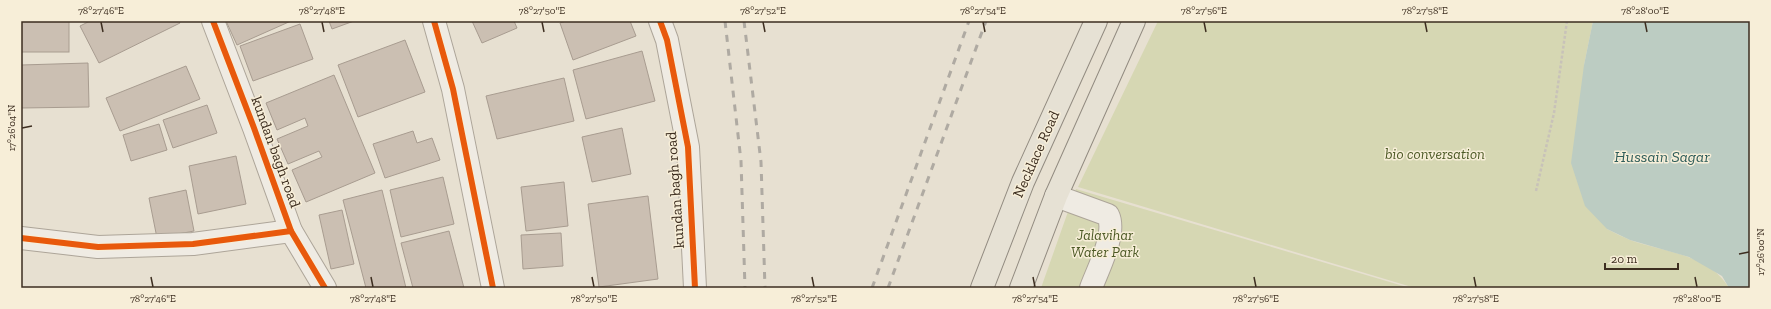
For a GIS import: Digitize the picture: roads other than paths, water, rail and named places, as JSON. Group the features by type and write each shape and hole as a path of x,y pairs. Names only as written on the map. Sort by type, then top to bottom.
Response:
{"main road":[{"name":"Necklace Road","path":"982,288 1023,182 1096,21"},
{"path":"1021,288 1056,196 1134,21"}],"street":[{"name":"kundan bagh road","path":"212,21 292,231 325,288"},
{"path":"434,21 453,89 494,288"},
{"name":"kundan bagh road","path":"660,21 667,40 688,148 694,288"},
{"path":"1056,196 1108,215 1111,221 1112,232 1091,288"},
{"path":"21,238 98,247 193,244 292,231"}],"water":[{"name":"Hussain Sagar","path":"1593,21 1750,21 1750,288 1729,288 1722,276 1689,257 1630,240 1607,229 1585,206 1571,163 1584,65"}],"railway":[{"path":"725,21 741,161 745,288"},
{"path":"744,21 761,162 765,288"},
{"path":"872,288 969,21"},
{"path":"888,288 986,21"}],"park label":[{"name":"bio conversation","path":"1435,154"},
{"name":"Jalavihar Water Park","path":"1105,244"}]}
